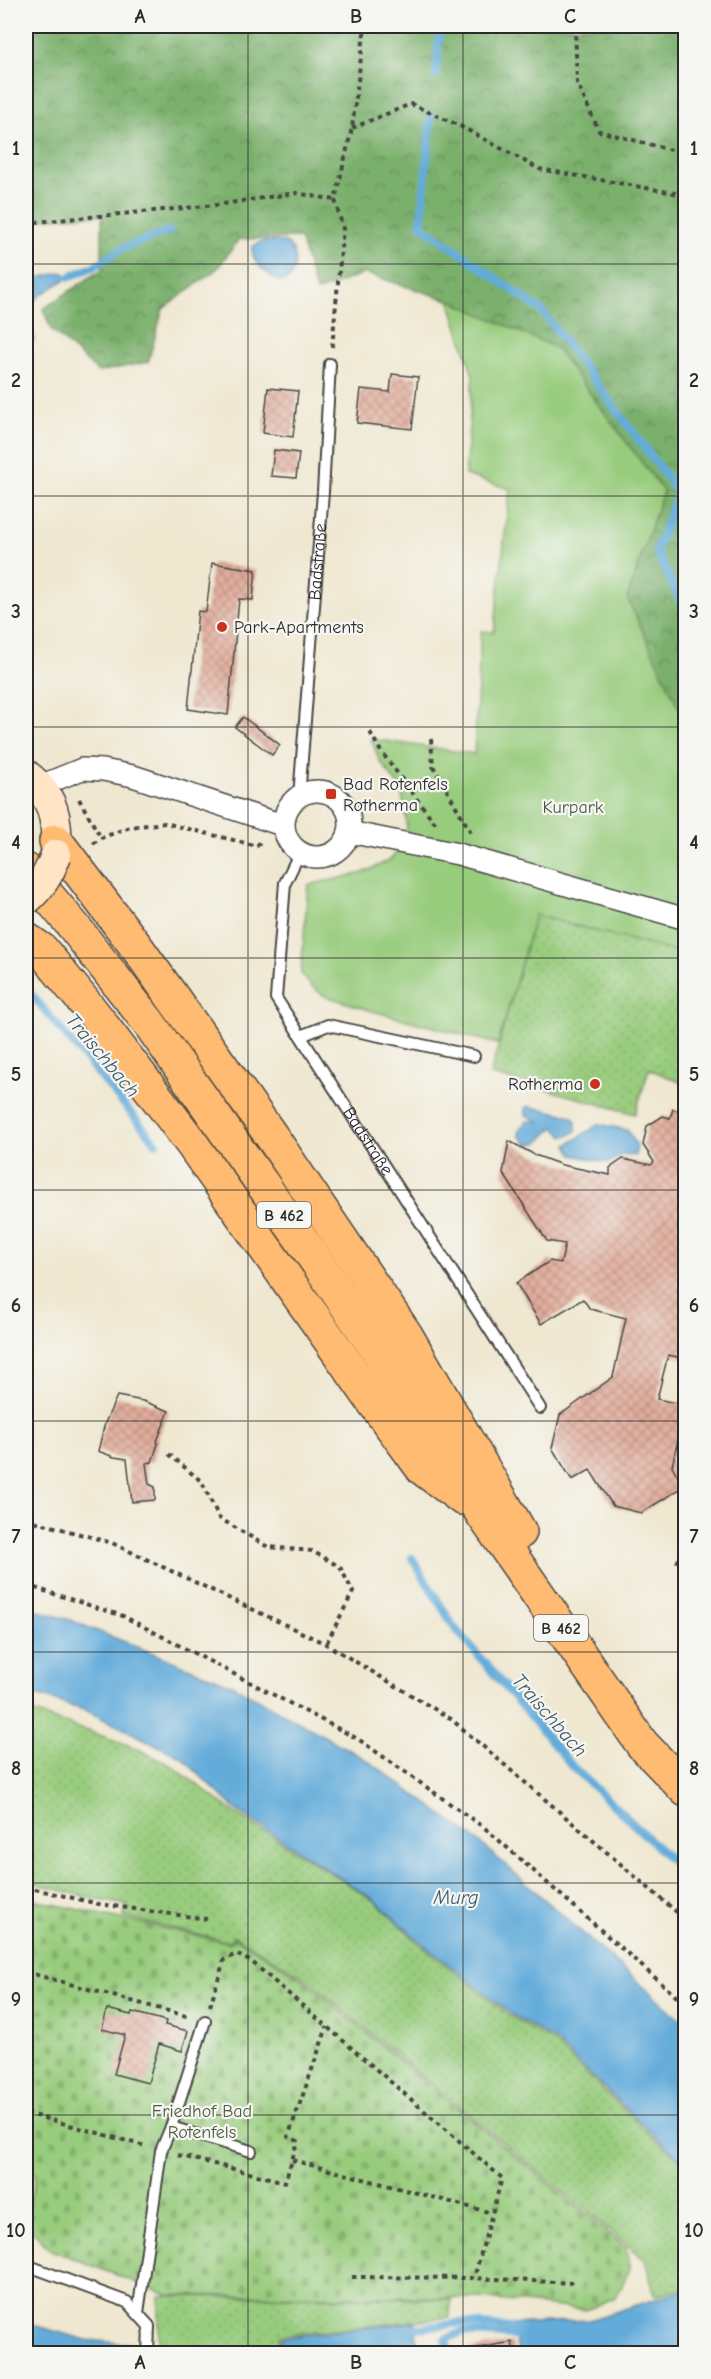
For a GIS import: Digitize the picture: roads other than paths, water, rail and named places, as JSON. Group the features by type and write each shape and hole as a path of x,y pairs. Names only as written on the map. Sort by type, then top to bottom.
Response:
{"main road":[{"path":"62,855 138,949 272,1137 406,1335 510,1518 619,1678 642,1744"},
{"name":"B 462","path":"26,870 89,945 149,1023 388,1366 481,1512 642,1744 686,1790"},
{"path":"26,939 42,950 93,1013 192,1144 422,1468 481,1512"}],"street":[{"path":"26,900 37,890 62,855 56,821 44,779 82,769 103,770 133,776 280,823 288,840 300,852 309,856 329,855 345,842 349,832 350,821 347,810 331,794 320,791 298,796"},
{"name":"Badstraße","path":"280,823 291,803 298,796"},
{"path":"349,832 489,862 686,919"}],"lane":[{"name":"Badstraße","path":"298,796 323,492 330,364"},
{"name":"Badstraße","path":"300,852 285,883 276,998 540,1408"},
{"path":"301,1036 328,1025 474,1056"},
{"path":"138,2313 161,2151 205,2021"},
{"path":"171,2127 251,2151"},
{"path":"26,2261 29,2266 127,2302 149,2326 149,2349"}],"water":[{"path":"262,241 280,241 291,248 295,265 288,280 277,281 264,271 254,258 252,247"},
{"path":"62,272 69,277 39,296 28,309 34,340 26,350 26,276 38,278"},
{"path":"528,1106 572,1116 576,1121 576,1131 564,1136 554,1127 538,1143 527,1144 519,1135 521,1127 527,1121 540,1122 526,1115 525,1108"},
{"path":"599,1124 627,1130 637,1146 635,1156 623,1154 609,1163 573,1155 567,1145"},
{"name":"Murg","path":"26,1607 70,1620 230,1684 367,1760 477,1840 685,2023 685,2162 554,2040 511,2014 422,1943 373,1899 235,1809 181,1757 87,1711 26,1692"},
{"path":"685,2290 685,2344 664,2353 518,2353 513,2324 589,2320"},
{"path":"416,2322 417,2353 280,2353 281,2338"},
{"path":"26,2323 86,2340 237,2353 26,2353"}],"waterway":[{"path":"436,75 440,26"},
{"path":"431,116 421,225 542,311 678,492 656,551 686,613"},
{"path":"69,277 95,266 123,248 170,231"},
{"name":"Traischbach","path":"26,988 156,1143"},
{"name":"Traischbach","path":"412,1558 454,1627 574,1768 686,1874"},
{"path":"417,2328 460,2323 522,2329"},
{"path":"449,2354 446,2339 463,2332 524,2337"}],"place":[{"name":"Park-Apartments","path":"222,627"},
{"name":"Bad Rotenfels Rotherma","path":"331,794"},
{"name":"Rotherma","path":"595,1084"}],"park label":[{"name":"Kurpark","path":"573,807"},
{"name":"Friedhof Bad Rotenfels","path":"202,2121"}]}
